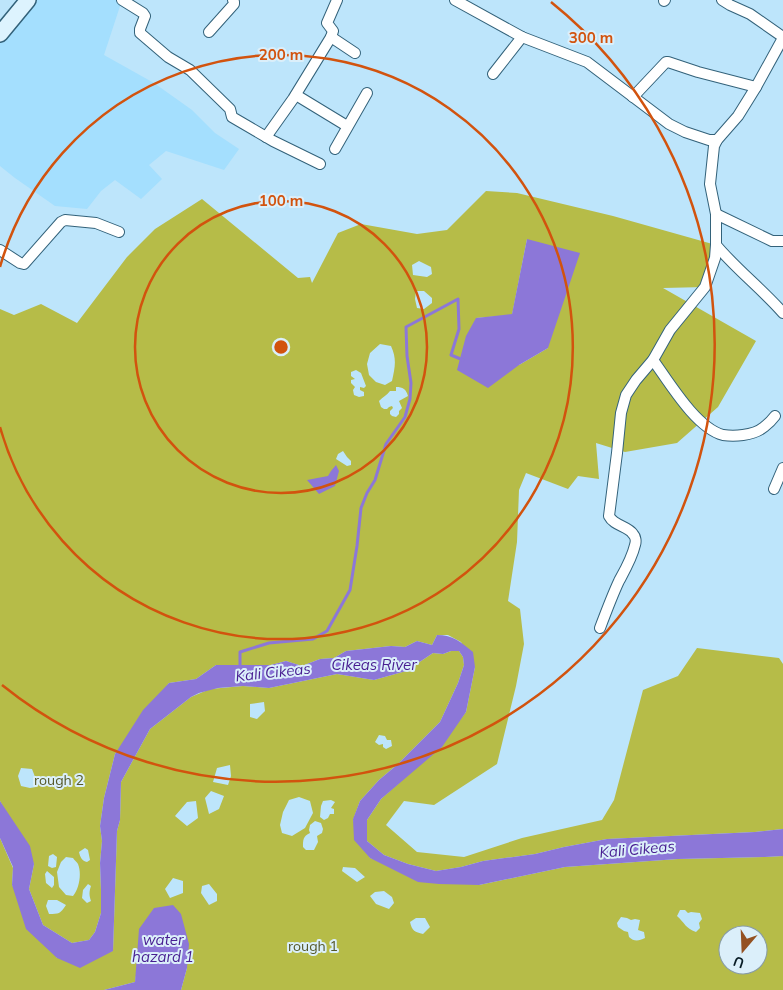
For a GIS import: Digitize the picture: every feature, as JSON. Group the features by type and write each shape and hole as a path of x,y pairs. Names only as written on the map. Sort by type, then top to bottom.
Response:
{"street":[{"path":"0,34 28,0"},
{"path":"122,0 145,16 140,33 168,57 194,73 230,109 232,117 277,143 320,164"},
{"path":"209,32 234,4 233,0"},
{"path":"266,137 296,95 331,38 333,31 327,23 337,0"},
{"path":"455,0 472,4 522,37 587,62 669,124 684,132 709,140 717,140"},
{"path":"600,628 635,546 633,534 611,520 609,516 618,434 626,395 653,360 670,330 705,287 715,258 716,244 716,214 710,184 714,146 738,116 783,38 750,14 722,0"},
{"path":"494,74 522,37"},
{"path":"331,38 355,53"},
{"path":"633,97 666,62 756,87"},
{"path":"335,148 366,93"},
{"path":"296,95 347,126"},
{"path":"716,214 772,241 783,241"},
{"path":"0,250 24,264 61,222 65,220 96,223 119,232"},
{"path":"716,244 783,313"},
{"path":"653,360 696,417 715,432 735,436 750,434 763,428 775,416"},
{"path":"774,489 783,468"}],"shaded area":[{"path":"35,0 117,0 121,3 104,55 154,83 192,110 215,133 239,149 224,170 166,151 149,165 162,179 141,199 115,180 101,191 87,209 55,206 0,166 0,43"}],"green space":[{"name":"rough 2","path":"486,191 517,193 613,216 716,245 705,287 663,288 756,341 718,407 677,443 625,452 596,443 599,479 578,476 568,489 526,473 519,490 517,542 508,601 520,609 524,644 497,764 434,805 404,801 386,825 417,852 464,857 522,838 602,820 614,800 643,690 678,676 697,648 779,658 783,664 783,829 607,839 535,854 483,861 436,871 408,864 384,855 367,841 367,820 381,799 455,726 466,712 475,667 461,642 448,635 437,635 432,645 417,641 405,647 391,646 346,651 334,658 320,659 302,666 286,661 271,665 216,665 196,679 169,683 115,754 104,798 100,826 102,841 100,863 101,913 95,932 89,940 72,943 43,925 29,889 34,864 0,801 0,309 14,315 41,304 77,323 127,257 155,229 202,199 298,278 310,277 312,283 338,233 361,224 417,234 447,230","holes":["527,239 548,348 519,365 476,318 512,315","419,261 431,267 432,274 427,277 413,275 412,265","416,291 424,291 432,298 432,303 424,309 417,308","380,344 391,346 395,363 392,381 385,385 376,382 369,375 367,364 370,353","356,370 361,373 366,386 364,388 360,387 360,390 364,392 364,396 354,395 353,390 355,387 351,380 355,379 351,376 351,372","396,387 404,389 408,396 399,401 402,408 396,417 390,414 392,406 384,409 379,401 390,391 396,391","343,451 351,461 351,465 347,466 336,459 338,454","21,768 32,769 37,782 36,787 21,786 18,776","85,848 88,850 90,860 87,862 80,856 79,852","53,854 57,857 56,867 48,866 49,856","66,857 73,858 78,864 80,872 77,889 73,896 66,895 59,887 57,872 61,862","47,871 54,877 52,888 46,883 45,874","88,884 91,886 91,901 87,903 82,898 83,890","48,900 57,900 66,905 59,913 49,914 46,906"]},
{"name":"rough 1","path":"459,651 463,657 464,665 440,722 379,780 360,801 353,820 370,858 479,885 565,867 678,859 783,856 783,990 181,990 187,968 137,969 135,982 104,990 0,990 0,838 13,868 12,885 57,958 113,951 117,831 120,820 121,782 150,729 191,697 210,689 243,686 269,688 337,674 374,680 406,671 433,653 443,654","holes":["264,702 265,711 257,719 250,717 250,704","379,735 385,736 387,740 391,740 392,746 386,749 383,747 383,744 379,745 375,742","230,765 231,776 228,785 213,782 217,768","211,791 224,796 219,809 209,814 205,798","299,797 310,801 313,813 305,828 292,836 282,833 280,825 283,812 289,800","331,800 335,802 331,808 334,809 334,814 330,814 324,820 320,817 323,801","196,801 198,818 187,826 175,816 187,802","315,821 321,823 322,833 317,836 318,842 314,850 306,850 303,847 304,838 310,833 310,825","343,867 355,868 365,877 357,882 342,871","173,878 183,881 183,893 170,898 165,889","209,884 217,894 217,901 209,905 201,893 202,886","384,891 392,897 394,903 389,909 376,904 370,896 375,892","680,910 685,910 688,913 700,913 702,919 699,923 700,928 696,932 690,929 677,916","621,917 640,920 638,930 644,932 645,938 633,940 629,937 628,932 618,927 617,923","416,918 425,918 430,927 423,934 416,932 410,922"]}],"water":[{"path":"527,239 580,253 548,348 519,365 488,388 457,370 466,336 476,318 512,314"},
{"path":"336,465 339,471 335,486 319,494 307,480 328,476"},
{"path":"437,635 443,635 461,642 473,652 475,667 466,712 442,747 381,799 367,820 367,841 384,855 408,864 436,871 483,861 535,854 607,839 783,829 783,856 678,859 565,867 479,885 418,882 370,858 354,840 353,819 360,801 379,780 440,722 464,665 463,657 459,651 451,651 443,654 433,653 406,671 374,680 337,674 269,688 243,686 218,688 191,697 150,729 121,782 120,820 117,831 113,951 80,968 57,958 26,929 12,885 13,867 0,838 0,801 30,846 34,864 29,889 43,925 72,943 89,940 95,932 101,913 100,863 102,841 100,826 104,798 115,754 143,710 169,683 196,679 216,665 271,665 286,661 302,666 320,659 334,658 346,651 391,646 405,647 417,641 432,645"},
{"name":"water hazard 1","path":"173,905 181,914 189,944 187,968 181,990 104,990 135,982 139,929 154,908"}],"waterway":[{"name":"Kali Cikeas","path":"240,668 240,652 269,643 313,639 327,631 350,590 361,508 375,480 386,444 405,417 410,399 411,383 407,356 406,327 458,299 459,329 451,355 463,360"}],"water label":[{"name":"Cikeas River","path":"374,664"}]}
